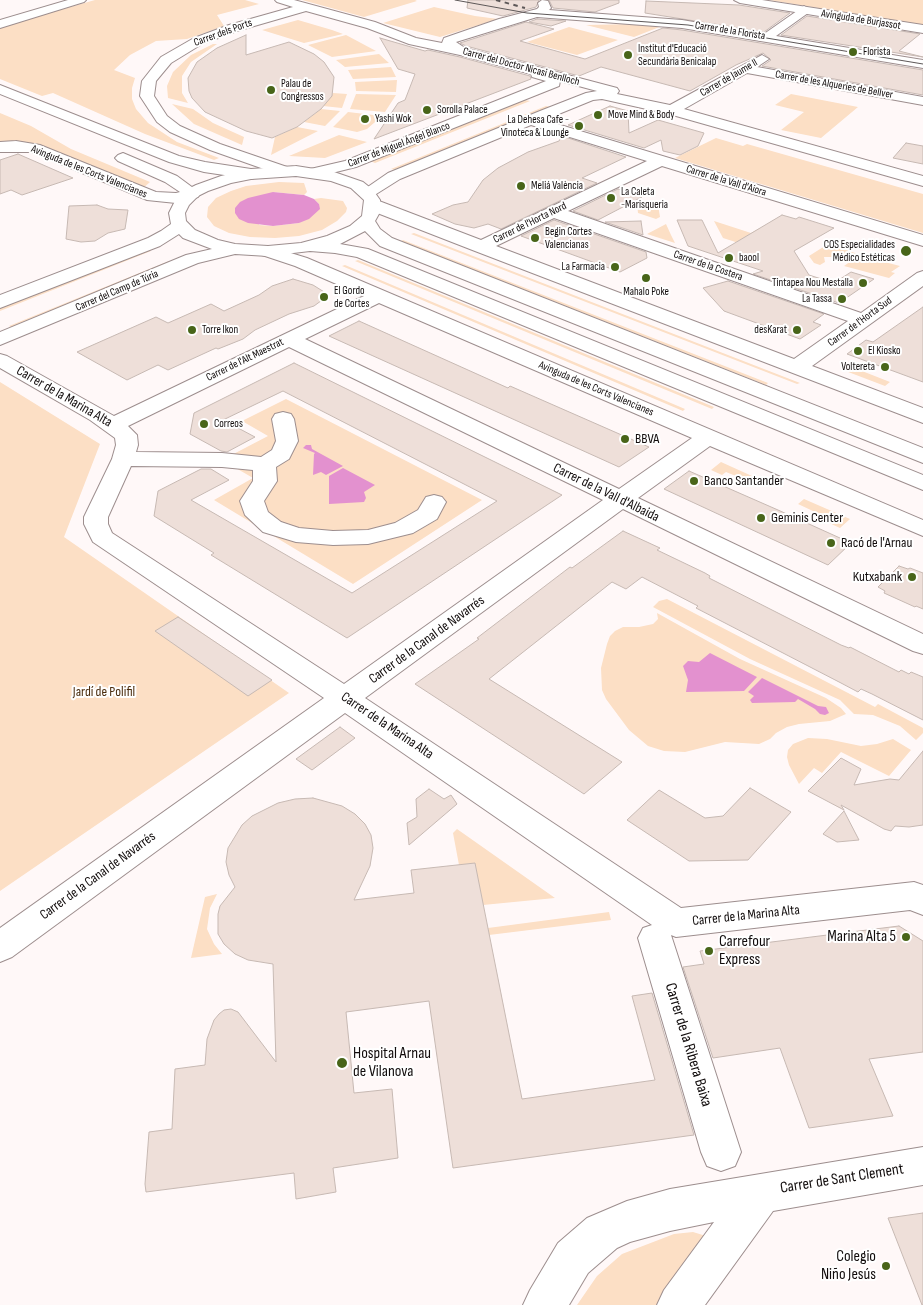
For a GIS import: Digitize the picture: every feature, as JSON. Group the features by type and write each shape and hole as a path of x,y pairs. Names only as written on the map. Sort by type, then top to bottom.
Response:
{"main road":[{"path":"19,6 47,0"},
{"path":"0,24 80,0"},
{"name":"Carrer del Doctor Nicasi Benlloch","path":"281,0 425,39 448,41"},
{"path":"541,0 561,3"},
{"path":"532,15 545,8 545,4 541,0"},
{"name":"Avinguda de Burjassot","path":"740,0 923,29"},
{"name":"Carrer dels Ports","path":"284,171 215,147 175,128 162,119 147,96 149,81 166,60 193,44 227,30 305,7"},
{"path":"769,34 804,10"},
{"name":"Carrer de la Florista","path":"448,41 503,22 532,15 682,24 923,64"},
{"name":"Carrer del Doctor Nicasi Benlloch","path":"370,25 413,41 462,51 623,94 672,110"},
{"path":"448,41 449,44 462,51"},
{"name":"Carrer de Jaume II","path":"672,110 746,69 786,44"},
{"path":"890,95 923,64"},
{"name":"Carrer de Miguel Ángel Blanco","path":"312,173 350,164 552,85 554,81 514,66"},
{"name":"Carrer de les Alqueries de Bellver","path":"746,69 923,101"},
{"path":"0,89 174,159 204,167 252,174"},
{"path":"523,96 542,95 561,102 559,105 547,110 546,114"},
{"name":"Carrer del Doctor Nicasi Benlloch","path":"596,95 612,95 672,110 923,181"},
{"name":"Carrer de Miguel Ángel Blanco","path":"311,246 345,235 394,176 596,95"},
{"name":"Carrer de la Vall d'Aiora","path":"530,120 923,241"},
{"name":"Avinguda de les Corts Valencianes","path":"8,147 35,148 150,196 176,198 192,194"},
{"path":"107,151 171,179 192,194"},
{"name":"Carrer de l'Horta Nord","path":"481,247 659,161"},
{"path":"923,416 369,206 347,181 312,173 284,171 252,174 212,183 192,194 179,208 177,218 180,225 199,240 235,249 268,251 311,246 362,253 923,483"},
{"path":"369,206 374,232 386,242 923,456"},
{"name":"Carrer de la Costera","path":"553,212 863,320"},
{"path":"0,302 160,239 180,225"},
{"name":"Carrer del Camp de Túria","path":"0,339 192,260 235,249"},
{"name":"Avinguda de les Corts Valencianes","path":"268,251 301,262 923,529"},
{"name":"Carrer de l'Horta Sud","path":"797,367 923,277"},
{"name":"Carrer de l'Alt Maestrat","path":"113,425 378,296"},
{"name":"Carrer de la Vall d'Albaida","path":"289,339 923,645"},
{"name":"Carrer de la Marina Alta","path":"0,360 113,425 128,439 122,459 96,517 96,524 102,537 340,694 676,923 914,896 923,901"},
{"path":"122,459 222,460 265,464 281,454 287,441 283,419"},
{"name":"Carrer de la Canal de Navarrés","path":"0,947 340,694 702,435"},
{"path":"265,464 265,481 252,501 257,515 272,527 296,535 333,538 368,537 404,528 428,514 434,502"},
{"name":"Carrer de la Canal de Navarrés","path":"0,928 340,694"},
{"name":"Carrer de la Ribera Baixa","path":"655,938 721,1152"},
{"name":"Carrer de Sant Clement","path":"545,1305 573,1258 602,1233 627,1222 670,1210 923,1166"},
{"name":"Carrer de Sant Clement","path":"679,1305 762,1193"}],"green space":[{"path":"95,0 245,0 259,4 217,15 224,26 187,39 156,41 130,55 114,70 135,78 132,88 132,99 136,109 148,123 177,142 219,158 214,160 145,134 53,93 42,96 0,79 0,27"},
{"path":"302,0 415,0 417,1 364,17"},
{"path":"769,0 923,0 923,25"},
{"path":"434,7 498,19 440,37 383,23"},
{"path":"298,20 343,34 304,43 262,30"},
{"path":"637,24 662,26 634,37 586,25"},
{"path":"569,27 618,40 577,55 527,42"},
{"path":"346,35 376,51 332,57 308,45"},
{"path":"213,44 217,44 191,62 182,76 182,93 188,103 168,98 167,86 173,72 191,55"},
{"path":"379,54 389,63 345,67 336,60"},
{"path":"391,67 396,77 353,79 348,70"},
{"path":"397,80 396,92 356,91 355,82"},
{"path":"333,93 347,94 342,108 323,106"},
{"path":"356,94 396,95 385,112 350,109"},
{"path":"791,94 858,107 821,138 781,130 804,112 775,105"},
{"path":"525,100 530,101 375,163 370,161"},
{"path":"172,104 193,109 213,123 244,137 242,145 194,124"},
{"path":"546,106 551,107 396,170 391,169"},
{"path":"321,109 340,111 325,126 304,122"},
{"path":"348,112 382,116 367,129 357,132 333,127"},
{"path":"0,113 31,126 71,149 150,182 141,190 34,145 0,145"},
{"path":"297,127 318,131 271,155 275,137"},
{"path":"339,135 367,142 325,158 289,156"},
{"path":"716,138 743,146 747,144 923,194 923,233 675,158"},
{"path":"279,182 304,183 307,192 304,195 273,192 259,225 273,226 299,223 319,204 314,199 343,201 347,208 346,212 337,221 322,230 299,236 275,238 250,237 229,233 214,226 207,217 208,207 216,198 246,186"},
{"path":"644,201 658,205 660,217 656,219 638,213 637,204"},
{"path":"714,221 751,233 760,228 778,234 748,246 723,238"},
{"path":"666,224 675,243 647,234"},
{"path":"414,233 800,383 797,384 411,234"},
{"path":"403,240 768,383 766,385 401,241"},
{"path":"828,244 900,266 891,272 895,273 889,278 844,266 851,261 845,261 842,257 824,257 825,262 820,265 814,263 809,256"},
{"path":"148,250 151,251 0,311 0,308"},
{"path":"358,260 714,407 712,409 355,261"},
{"path":"169,261 173,263 13,328 9,326"},
{"path":"345,265 685,409 683,411 342,266"},
{"path":"852,364 864,368 862,371 890,382 885,386 843,370"},
{"name":"Jardí de Polifil","path":"0,382 100,444 64,537 289,693 0,891"},
{"path":"286,399 482,500 353,584 214,500 253,478 222,460 268,436 242,421"},
{"path":"721,462 763,481 758,485 726,472 722,475 711,470"},
{"path":"804,499 850,519 840,528 827,522 830,519 798,504"},
{"path":"667,599 875,707 878,704 923,728 923,733 916,740 900,726 873,715 854,714 840,700 750,659 653,607 659,601"},
{"path":"657,613 740,659 826,698 841,708 846,714 830,721 787,727 759,744 725,742 685,752 664,751 648,746 629,730 606,699 602,690 601,668 610,636 615,631 623,627 639,627 653,624 658,619"},
{"path":"808,738 827,739 861,746 893,739 911,750 889,776 841,752 822,773 814,768 799,784 789,765 788,750 793,744"},
{"path":"457,829 555,898 483,905 459,865 453,833"},
{"path":"217,894 210,908 207,929 214,944 222,954 191,958 205,897"},
{"path":"609,912 611,920 489,935 488,928"},
{"path":"693,1232 706,1236 656,1305 577,1305 597,1276 622,1254 674,1234"}],"shaded area":[{"path":"273,192 304,195 314,199 319,204 320,209 309,219 299,223 273,226 248,223 239,219 235,213 235,208 240,202 248,198"},
{"path":"306,445 311,445 312,449 343,466 326,475 321,472 313,475 315,453 303,448"},
{"path":"343,468 375,485 364,492 366,498 364,502 329,504 329,476"},
{"path":"710,653 757,677 744,691 686,692 688,680 683,666 688,661 699,662"},
{"path":"762,678 818,706 826,707 829,713 825,715 820,714 798,699 795,702 752,703 750,700 754,696 748,692"}],"building":[{"path":"468,0 539,0 536,7 503,16 467,8"},
{"path":"549,0 619,0 619,3 595,12 553,8"},
{"path":"646,1 739,5 790,13 764,32 645,13"},
{"path":"807,16 920,34 899,51 923,57 781,35"},
{"path":"537,19 566,21 551,26 529,22"},
{"name":"Institut d'Educació Secundària Benicalap","path":"526,22 554,29 520,41 585,59 663,28 682,30 923,70 923,95 762,66 771,60 763,53 736,65 690,91 601,67 579,76 460,43"},
{"name":"Palau de Congressos","path":"246,35 246,55 289,42 314,54 324,62 334,77 332,96 321,109 297,127 272,138 246,131 205,112 192,98 189,91 188,78 197,62 217,48"},
{"path":"380,38 425,51 460,57 530,76 531,79 374,139 398,103 405,100 415,74 398,69"},
{"path":"610,106 628,111 629,133 658,120 704,133 698,146 680,155 663,151 661,140 644,148 568,125"},
{"name":"Meliá València","path":"562,136 626,157 582,178 597,183 501,229 488,224 474,228 455,224 432,214 453,205 468,202 483,180 498,168 528,152 559,141"},
{"path":"906,143 923,146 923,164 893,158"},
{"path":"18,154 73,178 22,195 11,190 0,194 0,160"},
{"path":"618,189 642,197 598,220 573,211"},
{"path":"97,205 108,209 128,210 125,229 108,233 95,241 81,242 66,239 69,206"},
{"path":"782,215 796,219 799,217 834,228 794,251 809,275 834,283 851,272 874,279 839,303 753,274 763,271 688,246 677,220 702,220 718,253"},
{"path":"554,220 646,252 647,258 620,272 521,236"},
{"path":"641,221 643,235 605,222"},
{"name":"Torre Ikon","path":"293,279 313,285 329,295 314,306 289,314 255,330 243,339 218,349 216,348 168,370 158,365 127,380 77,352 156,317 168,323 211,304 224,311 259,295 272,286"},
{"path":"728,281 824,314 813,322 821,325 800,339 724,311 703,288"},
{"path":"923,307 923,382 847,354 866,340 873,342"},
{"path":"359,321 508,388 510,386 649,447 619,467 329,336"},
{"path":"294,363 562,495 347,638 211,555 214,553 154,516 158,491 201,469 211,469 229,480 191,500 352,593 497,501 283,391 223,420 255,437 227,452 221,451 190,434 194,413"},
{"name":"Geminis Center","path":"689,471 851,543 828,565 664,489"},
{"path":"623,531 660,548 657,550 705,573 710,576 709,578 841,645 850,647 899,672 901,670 909,674 911,672 923,677 923,720 861,689 858,692 696,608 698,606 642,577 626,589 612,582 489,679 622,762 584,794 415,684 479,639 477,638 570,567 572,568"},
{"path":"899,566 923,573 923,609 884,593 885,591 878,587"},
{"path":"178,617 272,680 248,696 155,631"},
{"path":"340,727 355,738 312,770 296,759"},
{"path":"923,751 923,825 895,826 891,831 884,829 841,805 844,810 808,791 841,758 861,769 854,785 890,779 899,780"},
{"path":"750,788 791,812 748,860 689,861 627,820 659,790 705,818 723,816"},
{"path":"429,789 444,799 451,795 457,804 409,845 407,823 417,817 416,799"},
{"path":"313,798 342,806 355,814 365,824 371,835 373,848 370,866 354,900 414,893 411,870 475,863 522,1099 655,1080 632,996 652,993 694,1135 453,1168 429,1001 346,1012 354,1093 392,1089 398,1158 333,1168 336,1192 296,1199 294,1173 146,1192 149,1132 172,1129 175,1069 205,1065 207,1039 214,1020 219,1014 224,1010 231,1009 238,1012 276,1062 273,964 248,960 235,954 224,944 218,934 218,914 220,906 235,887 229,875 226,862 228,848 242,825 252,816 278,803 295,799"},
{"path":"844,811 859,840 837,842 823,834"},
{"path":"899,926 923,941 923,1052 869,1059 893,1116 809,1128 780,1048 713,1058 683,967 704,964 700,951"},
{"path":"923,1213 923,1305 922,1305 888,1218"}],"tram line":[{"path":"455,0 527,13 688,25 923,64"}],"railway":[{"path":"496,0 525,8"}],"place":[{"name":"Florista","path":"853,52"},
{"name":"Institut d'Educació Secundària Benicalap","path":"628,55"},
{"name":"Palau de Congressos","path":"271,90"},
{"name":"Sorolla Palace","path":"427,110"},
{"name":"Move Mind & Body","path":"598,115"},
{"name":"Yashi Wok","path":"365,119"},
{"name":"La Dehesa Cafe - Vinoteca & Lounge","path":"579,126"},
{"name":"Meliá València","path":"521,186"},
{"name":"La Caleta -Marisqueria","path":"611,198"},
{"name":"Begin Cortes Valencianas","path":"535,238"},
{"name":"COS Especialidades Médico Estéticas","path":"906,251"},
{"name":"baool","path":"729,258"},
{"name":"La Farmacia","path":"615,267"},
{"name":"Mahalo Poke","path":"646,278"},
{"name":"Tintapea Nou Mestalla","path":"863,283"},
{"name":"El Gordo de Cortes","path":"324,297"},
{"name":"La Tassa","path":"842,299"},
{"name":"Torre Ikon","path":"192,330"},
{"name":"desKarat","path":"797,330"},
{"name":"El Kiosko","path":"858,351"},
{"name":"Voltereta","path":"885,367"},
{"name":"Correos","path":"204,424"},
{"name":"BBVA","path":"625,439"},
{"name":"Banco Santander","path":"694,481"},
{"name":"Geminis Center","path":"761,518"},
{"name":"Racó de l'Arnau","path":"831,543"},
{"name":"Kutxabank","path":"912,577"},
{"name":"Marina Alta 5","path":"906,937"},
{"name":"Carrefour Express","path":"709,951"},
{"name":"Hospital Arnau de Vilanova","path":"342,1063"},
{"name":"Colegio Niño Jesús","path":"886,1266"}]}
